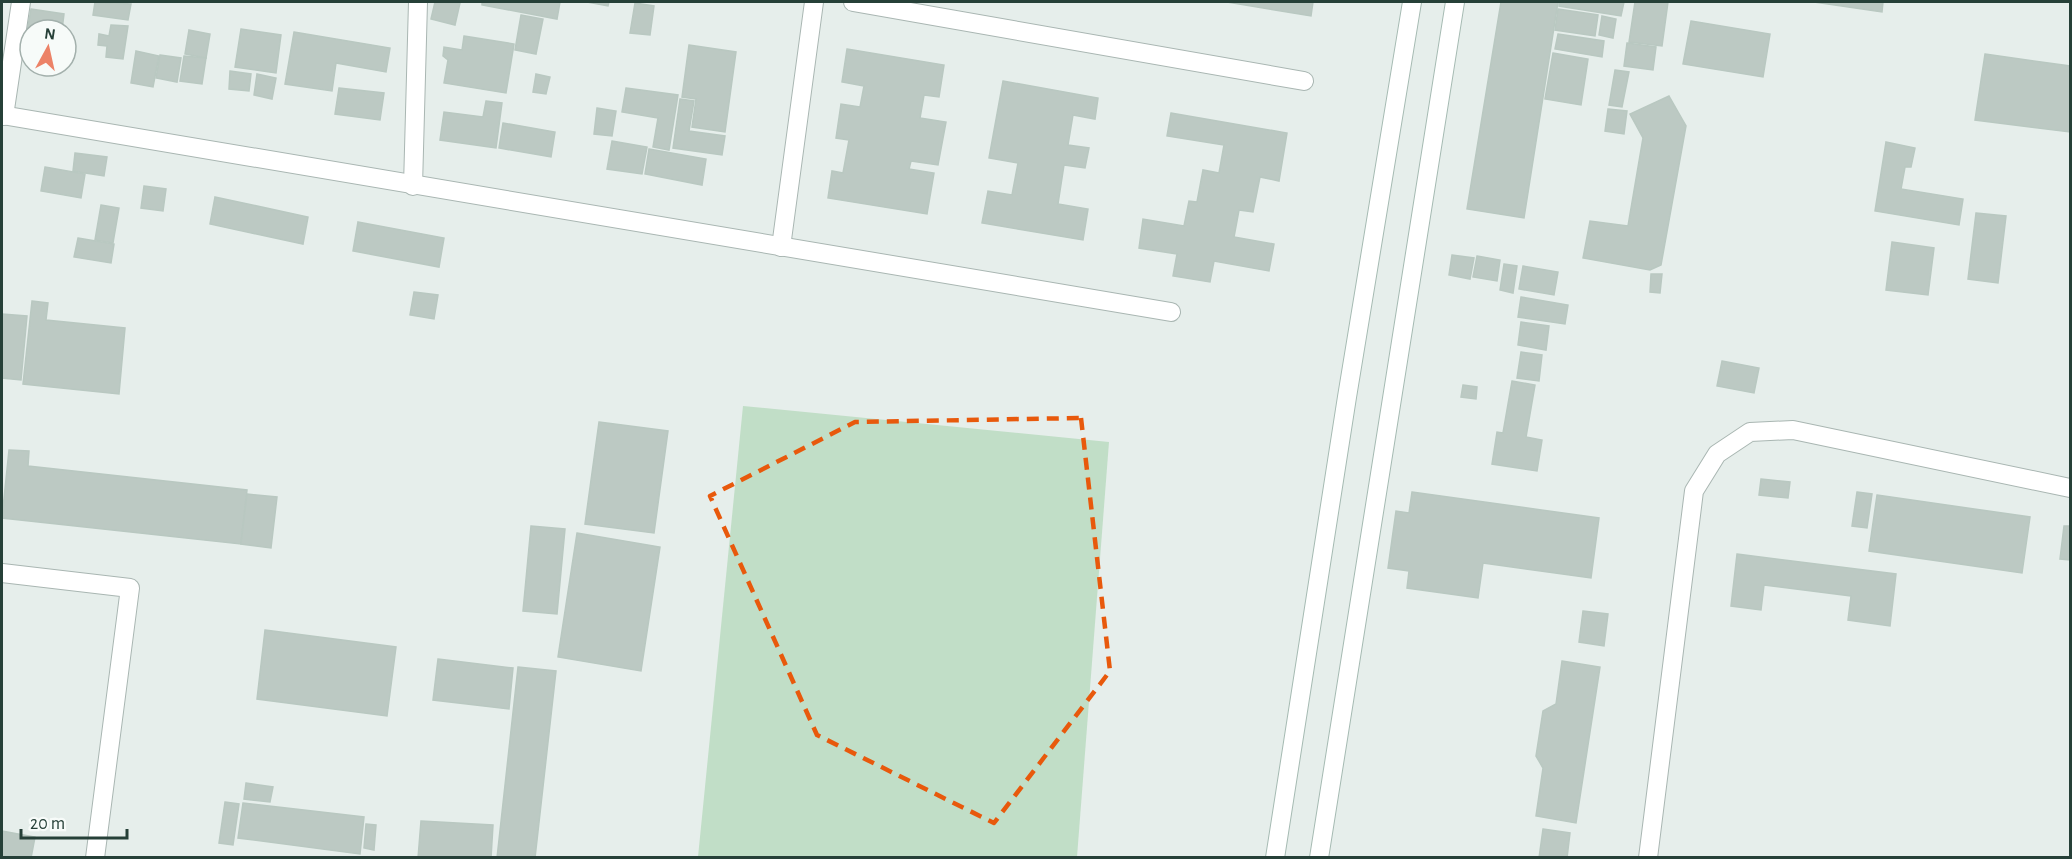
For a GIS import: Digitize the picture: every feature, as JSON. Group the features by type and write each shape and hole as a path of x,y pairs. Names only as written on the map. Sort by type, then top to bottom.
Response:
{"street":[{"path":"21,2 2,116 1171,312"},
{"path":"412,186 418,2"},
{"path":"781,247 814,2"},
{"path":"853,2 1304,81"},
{"path":"1275,858 1341,432 1412,2"},
{"path":"1319,858 1455,2"},
{"path":"1648,858 1694,491 1717,454 1750,432 1793,430 2070,488"},
{"path":"2,573 130,588 95,858"}],"highlighted area":[{"path":"1081,418 1110,671 994,823 817,735 710,496 855,422"}],"green space":[{"path":"743,406 1109,442 1077,857 698,857"}],"building":[{"path":"95,2 131,4 128,20 93,15"},
{"path":"435,2 460,3 455,25 431,19"},
{"path":"482,2 560,2 557,19 482,5"},
{"path":"587,2 609,2 608,6"},
{"path":"1227,2 1313,2 1311,16"},
{"path":"1501,2 1558,2 1524,218 1467,209"},
{"path":"1559,2 1624,2 1621,16 1559,6"},
{"path":"1635,2 1668,2 1662,46 1629,42"},
{"path":"1814,2 1883,2 1882,12"},
{"path":"635,3 654,6 650,35 630,33"},
{"path":"31,9 64,14 64,18 29,18"},
{"path":"1558,9 1598,15 1595,36 1555,30"},
{"path":"521,15 543,19 536,54 515,50"},
{"path":"1602,16 1616,19 1613,38 1599,35"},
{"path":"1691,21 1770,34 1763,77 1683,64"},
{"path":"111,25 128,26 123,59 106,57 107,46 98,45 99,34 109,36"},
{"path":"241,29 281,35 276,73 235,67"},
{"path":"189,30 210,34 206,58 185,54"},
{"path":"294,32 390,48 386,72 336,63 332,91 285,84"},
{"path":"1558,34 1604,41 1602,57 1555,49"},
{"path":"464,36 514,44 506,93 444,83 448,60 443,56 444,47 462,50"},
{"path":"1627,43 1656,47 1653,70 1624,66"},
{"path":"689,45 736,52 725,132 692,127 696,99 682,97"},
{"path":"847,49 944,65 939,97 924,95 920,118 946,122 938,165 911,161 909,169 934,173 927,214 828,198 832,171 843,173 849,140 836,138 841,104 860,107 864,86 842,82"},
{"path":"136,51 159,56 153,87 131,83"},
{"path":"1553,53 1588,59 1581,105 1545,99"},
{"path":"1985,54 2070,66 2070,132 1975,120"},
{"path":"160,55 181,58 177,82 156,78"},
{"path":"184,56 206,58 202,84 180,81"},
{"path":"1615,70 1629,72 1622,107 1609,105"},
{"path":"230,71 251,74 249,91 229,89"},
{"path":"257,74 276,78 272,99 254,95"},
{"path":"536,74 550,77 546,94 533,92"},
{"path":"1003,81 1098,98 1095,119 1073,115 1068,145 1089,148 1085,168 1064,165 1058,204 1088,209 1083,240 982,223 988,191 1012,195 1018,163 989,158"},
{"path":"339,88 384,93 380,120 335,114"},
{"path":"626,88 678,95 669,150 653,147 658,118 622,112"},
{"path":"1669,96 1686,126 1661,265 1650,270 1583,258 1590,221 1628,226 1643,138 1630,114"},
{"path":"680,99 694,101 689,131 725,136 722,155 673,148"},
{"path":"486,101 502,103 496,148 440,140 444,112 483,117"},
{"path":"597,108 616,111 612,136 594,134"},
{"path":"1608,109 1627,111 1624,134 1605,131"},
{"path":"1171,113 1287,133 1279,181 1260,177 1253,212 1239,210 1234,237 1274,244 1269,271 1214,261 1210,282 1173,276 1177,254 1139,248 1143,219 1184,226 1189,201 1197,202 1203,170 1219,173 1224,145 1167,136"},
{"path":"503,123 555,132 551,157 499,148"},
{"path":"612,141 647,147 642,174 607,169"},
{"path":"1886,142 1915,148 1911,167 1905,167 1901,189 1963,199 1959,225 1875,211"},
{"path":"649,149 706,159 702,185 645,174"},
{"path":"75,153 107,157 104,176 73,171"},
{"path":"45,167 85,174 81,198 41,191"},
{"path":"144,186 166,189 163,211 141,208"},
{"path":"215,197 308,217 303,244 210,224"},
{"path":"101,205 119,208 113,243 95,240"},
{"path":"1976,213 2006,216 1998,283 1968,279"},
{"path":"358,222 444,238 439,267 353,251"},
{"path":"78,238 114,244 111,263 74,257"},
{"path":"1892,242 1934,248 1928,295 1886,290"},
{"path":"1452,255 1474,258 1470,279 1449,275"},
{"path":"1477,256 1500,260 1497,281 1473,277"},
{"path":"1504,264 1517,266 1513,293 1500,290"},
{"path":"1523,266 1558,272 1554,295 1519,289"},
{"path":"1651,274 1662,274 1660,293 1650,292"},
{"path":"414,292 438,295 434,319 410,315"},
{"path":"1521,297 1568,305 1565,324 1518,317"},
{"path":"32,301 48,303 46,320 125,328 119,394 23,384"},
{"path":"2,314 27,316 21,380 2,378"},
{"path":"1521,322 1549,326 1546,350 1518,345"},
{"path":"1521,352 1542,355 1539,381 1517,378"},
{"path":"1722,361 1759,368 1754,393 1717,386"},
{"path":"1512,381 1535,385 1526,437 1542,440 1537,471 1492,464 1497,432 1503,433"},
{"path":"1463,385 1477,387 1476,399 1461,397"},
{"path":"599,422 668,431 654,533 585,524"},
{"path":"9,450 29,451 28,466 247,490 241,544 2,518"},
{"path":"1761,479 1790,482 1788,498 1759,495"},
{"path":"1412,492 1599,518 1591,578 1483,563 1478,598 1407,588 1409,571 1388,568 1396,511 1409,513"},
{"path":"1857,492 1872,494 1867,528 1852,526"},
{"path":"247,494 277,497 271,548 241,544"},
{"path":"1877,495 2030,517 2022,573 1869,551"},
{"path":"531,526 565,529 557,614 523,611"},
{"path":"2064,526 2070,526 2070,560 2060,559"},
{"path":"577,533 660,547 641,671 558,657"},
{"path":"1737,554 1896,574 1890,626 1848,620 1851,596 1764,585 1761,610 1731,606"},
{"path":"1583,611 1608,614 1604,646 1579,642"},
{"path":"265,630 396,647 387,716 257,699"},
{"path":"438,659 513,668 509,709 433,700"},
{"path":"1562,661 1600,667 1576,823 1536,816 1543,768 1536,756 1543,711 1556,704"},
{"path":"518,667 556,671 535,858 497,858"},
{"path":"246,783 273,787 270,802 244,799"},
{"path":"225,802 239,804 233,845 219,843"},
{"path":"243,803 364,817 360,854 238,838"},
{"path":"421,821 493,825 491,858 418,858"},
{"path":"366,824 376,825 374,850 364,848"},
{"path":"1543,829 1570,833 1567,858 1539,858"},
{"path":"2,831 35,837 31,858 2,858"}]}
